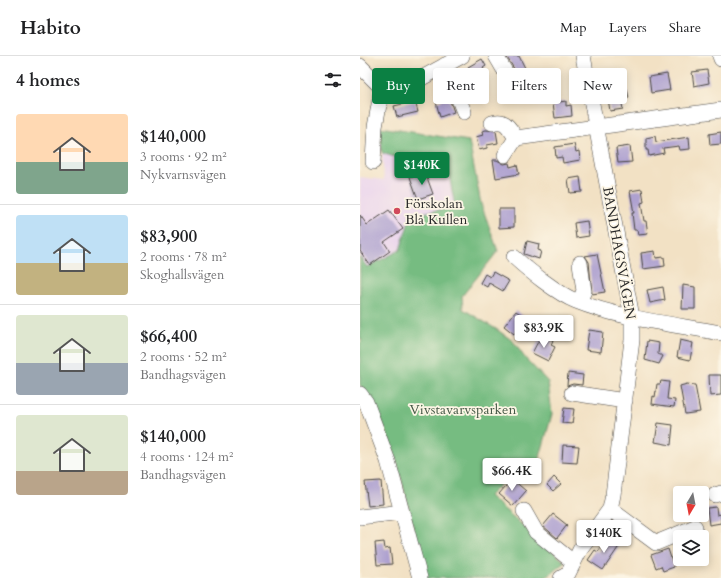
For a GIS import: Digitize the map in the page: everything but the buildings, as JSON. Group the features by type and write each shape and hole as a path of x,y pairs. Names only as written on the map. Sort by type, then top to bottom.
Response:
{"street":[{"path":"425,76 462,56"},
{"path":"496,56 503,68"},
{"name":"BANDHAGSVÄGEN","path":"569,573 580,550 610,509 632,340 632,317 582,56"},
{"path":"445,65 464,112"},
{"path":"360,66 372,78"},
{"path":"373,162 375,127 379,104"},
{"path":"505,155 516,138 721,110"},
{"path":"492,123 499,120 504,122 516,138"},
{"path":"514,256 528,270 579,302 632,317 721,333"},
{"path":"579,302 584,291 580,263"},
{"path":"572,393 625,401"},
{"path":"361,397 366,402 388,461 420,578"},
{"path":"610,509 656,542 695,527"},
{"path":"524,511 536,532 569,573"},
{"path":"360,517 402,512"}],"shaded area":[{"name":"Förskolan Blå Kullen","path":"382,153 449,174 455,207 411,215 400,250 367,267 360,257 360,177 384,180"}],"green space":[{"name":"Vivstavarvsparken","path":"380,127 469,141 481,204 498,251 462,296 463,309 513,341 525,358 548,382 552,414 540,457 531,468 512,473 489,496 565,562 545,578 425,578 408,504 393,450 373,403 360,385 360,343 362,341 360,337 360,257 367,267 400,250 411,215 455,207 449,174 382,153"}],"place":[{"name":"Förskolan Blå Kullen","path":"397,211"}]}
